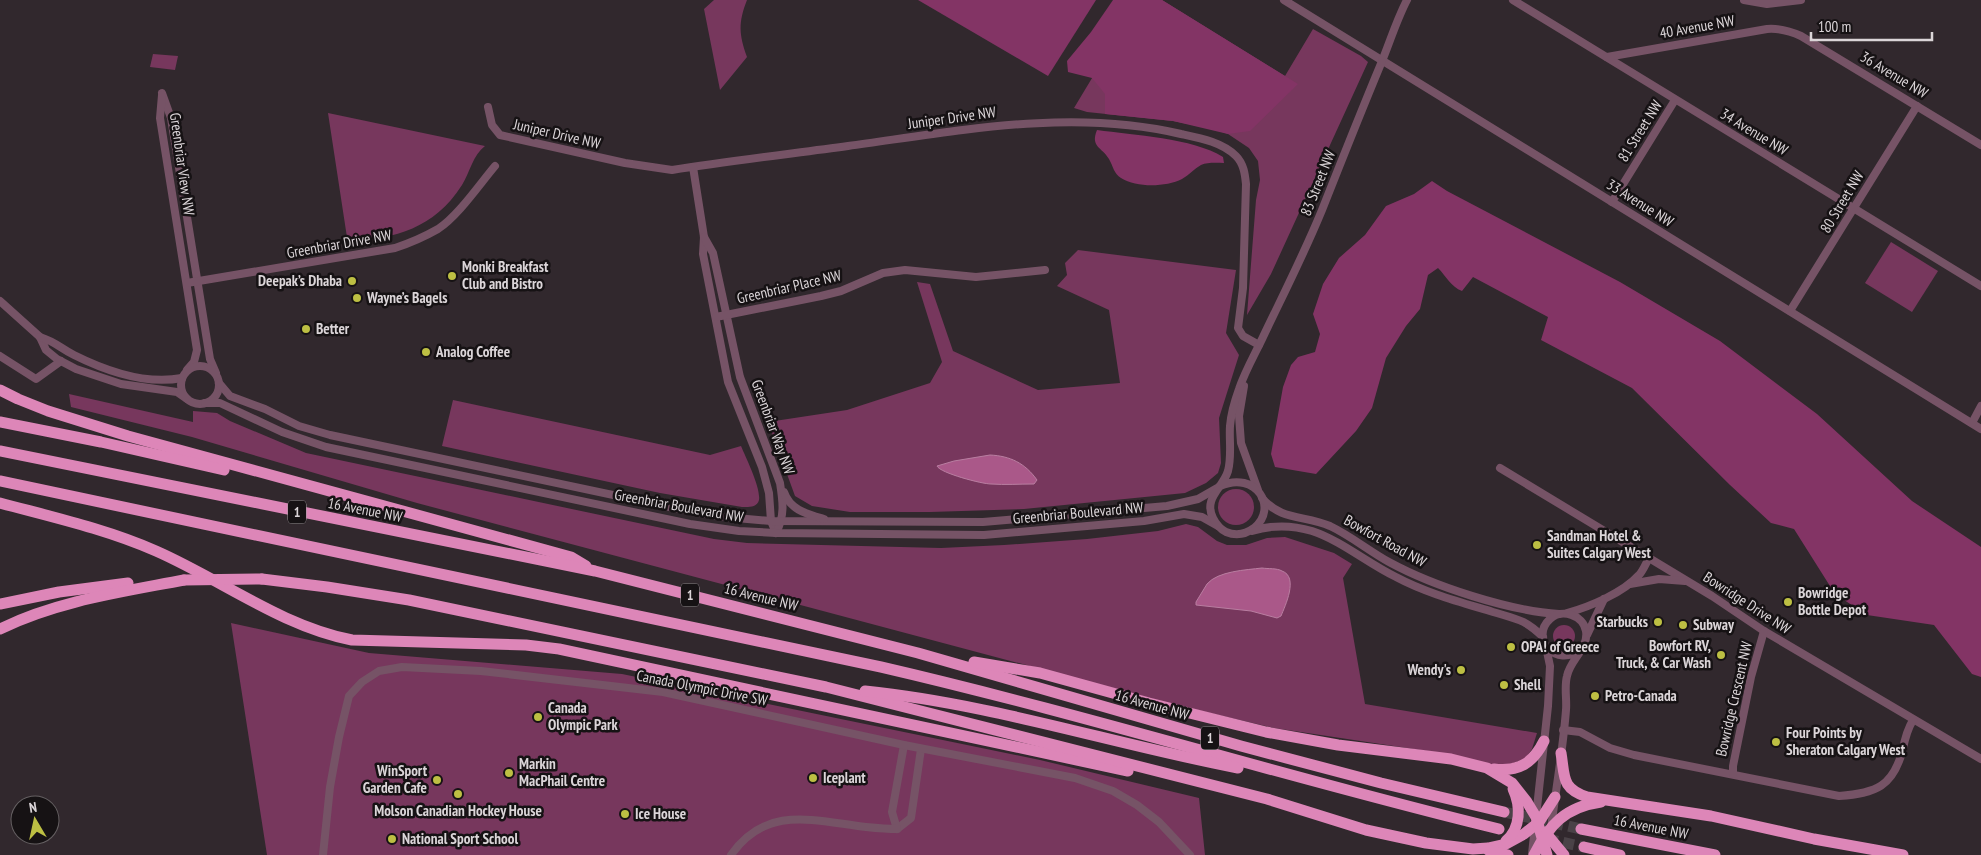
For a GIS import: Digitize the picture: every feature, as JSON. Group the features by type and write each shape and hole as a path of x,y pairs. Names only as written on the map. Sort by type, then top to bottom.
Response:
{"highway":[{"path":"0,390 18,400 48,411 128,436 571,557 595,571"},
{"path":"0,422 102,442 391,509"},
{"name":"16 Avenue NW","path":"0,451 595,571 918,653 1241,746 1504,812"},
{"name":"16 Avenue NW","path":"0,481 910,674 1019,700 1310,781 1499,829"},
{"path":"0,502 73,522 156,551 299,625 327,635 352,640 526,645 559,649 1042,754 1267,799"},
{"path":"0,604 59,592 127,584 184,580 262,579 409,600 826,687 1267,799 1391,836 1440,845 1482,849 1508,855"},
{"path":"0,629 18,620 58,607 113,593 184,580"},
{"path":"918,653 1040,673 1166,707 1282,735 1366,749 1451,759 1487,768 1503,770 1522,767 1535,756 1544,741"},
{"path":"826,687 910,695 997,712 1179,756 1310,781"},
{"path":"1561,752 1564,776 1575,793 1595,798 1712,816 1814,839 1903,855"},
{"path":"1487,768 1507,779 1519,790 1547,834 1564,855"},
{"path":"1498,846 1511,836 1515,830 1518,817 1518,802 1507,779"},
{"path":"1482,849 1513,841 1537,819 1555,797"},
{"path":"1533,855 1547,834 1577,808 1589,804 1627,802"},
{"name":"16 Avenue NW","path":"1581,829 1715,855"},
{"path":"1547,834 1548,855"},
{"path":"1584,847 1620,855"}],"street":[{"name":"33 Avenue NW","path":"1284,0 1981,429"},
{"name":"83 Street NW","path":"1219,486 1228,470 1233,409 1239,388 1315,226 1407,0"},
{"name":"34 Avenue NW","path":"1513,0 1981,286"},
{"path":"1744,0 1768,4 1801,0"},
{"name":"40 Avenue NW","path":"1607,57 1767,29 1777,28 1791,31"},
{"name":"36 Avenue NW","path":"1791,31 1981,145"},
{"name":"Greenbriar View NW","path":"187,370 194,362 197,350 160,118 162,93 171,118 210,359 216,373"},
{"name":"81 Street NW","path":"1612,202 1675,100"},
{"name":"80 Street NW","path":"1790,311 1917,106"},
{"name":"Juniper Drive NW","path":"488,107 492,125 500,135 625,163 672,170 1005,125 1091,121 1170,131 1199,138 1229,150 1238,158 1243,168 1246,184 1243,288 1238,328 1243,336 1259,345"},
{"name":"Greenbriar Drive NW","path":"187,283 395,248 411,242 440,228 466,202 495,166"},
{"name":"Greenbriar Way NW","path":"693,167 704,237 704,254 728,382 766,480 771,521 776,533"},
{"name":"Greenbriar Way NW","path":"704,237 713,253 740,377 780,483 783,521"},
{"name":"Greenbriar Place NW","path":"716,317 821,296 883,273 905,270 976,277 1045,270"},
{"path":"0,300 40,337 46,350 76,369 103,379 121,384 177,392 187,399 199,404 205,403 215,396 219,390 216,373 211,369 199,366 187,370 182,378 181,387 187,399"},
{"path":"40,337 53,341 71,354 96,366 133,376 167,380 182,378"},
{"path":"0,356 36,379 62,361"},
{"name":"83 Street NW","path":"1246,373 1239,416 1240,443 1260,495"},
{"name":"Greenbriar Boulevard NW","path":"219,382 230,396 299,426 330,435 679,509 725,517 771,521 836,522 976,522 1060,517 1178,504 1205,496 1219,486"},
{"name":"Greenbriar Boulevard NW","path":"205,403 220,403 282,432 326,448 690,524 740,531 984,535 1144,521 1184,514 1202,517 1218,526"},
{"path":"1972,423 1981,406"},
{"name":"Bowridge Drive NW","path":"1500,468 1688,581 1764,631 1981,759"},
{"path":"1241,481 1251,485 1260,495 1263,515 1257,525 1247,532 1231,534 1218,526 1210,508 1213,496 1219,486 1241,481"},
{"path":"780,483 786,498 794,507 808,514 836,522"},
{"name":"Bowfort Road NW","path":"1260,495 1268,505 1280,513 1330,526 1411,573 1497,602 1540,612 1562,614 1604,599 1640,575 1649,558"},
{"path":"776,533 783,521"},
{"name":"Bowfort Road NW","path":"1247,532 1277,526 1312,531 1331,539 1408,583 1434,594 1522,620 1544,641"},
{"path":"1628,584 1659,579 1688,581"},
{"name":"Bowfort Road NW","path":"1586,638 1592,621 1604,599"},
{"path":"1533,855 1548,706 1550,666 1544,641 1547,623 1562,614 1576,617 1581,621 1586,638 1567,674 1566,710 1561,752 1555,797 1547,834"},
{"name":"Bowridge Crescent NW","path":"1733,774 1732,766 1745,706 1764,631"},
{"path":"1544,641 1552,652 1562,656 1572,655 1580,650"},
{"name":"Canada Olympic Drive SW","path":"323,855 330,787 339,737 350,696 362,682 379,671 392,668 481,671 663,692 921,749 1075,778 1100,786 1125,798 1148,813 1174,836 1190,855"},
{"name":"Bowridge Crescent NW","path":"1563,730 1580,732 1610,748 1634,755 1839,796 1861,794 1880,788 1893,776 1906,733 1913,720"},
{"path":"897,830 892,812 904,745"},
{"path":"731,855 747,836 759,829 774,822 796,818 897,830 911,818 921,749"}],"shaded area":[{"path":"714,0 747,0 742,15 741,28 742,42 747,57 720,90 704,9"},
{"path":"918,0 1096,0 1048,76"},
{"path":"1113,0 1162,0 1298,84 1250,131 1228,134 1173,121 1105,114 1105,94 1092,78 1068,72 1067,61 1091,32"},
{"path":"1139,0 1162,0 1285,76 1313,29 1361,56 1368,62 1271,274 1247,315 1256,200 1260,180 1258,161 1249,148 1228,134 1213,129 1173,121 1087,112 1074,108"},
{"path":"153,54 178,56 175,70 150,67"},
{"path":"328,113 485,146 477,154 462,185 439,212 426,221 398,234 348,244"},
{"path":"1097,130 1162,138 1196,145 1223,157 1224,163 1201,165 1182,179 1168,184 1135,184 1121,178 1114,170 1109,159 1096,143 1095,136"},
{"path":"1432,181 1447,191 1620,282 1720,341 1817,414 1912,501 1981,547 1981,677 1972,674 1934,625 1867,615 1835,594 1794,529 1771,523 1632,388 1541,340 1548,317 1473,277 1462,291 1452,284 1438,268 1428,275 1420,309 1406,326 1386,358 1372,408 1356,431 1316,474 1275,467 1271,454 1283,387 1291,365 1298,357 1315,352 1320,334 1313,314 1323,284 1339,258 1365,235 1386,206 1414,194"},
{"path":"1891,242 1938,271 1912,312 1865,283"},
{"path":"1078,250 1236,270 1226,333 1239,355 1219,418 1221,463 1218,473 1206,483 1185,493 1024,509 850,512 812,506 795,496 768,422 847,410 930,383 942,362 917,282 930,284 953,351 1038,390 1120,383 1109,310 1057,286 1067,275 1065,263"},
{"path":"69,394 193,422 193,411 217,413 230,421 306,453 714,539 747,543 941,548 1087,539 1158,531 1186,524 1198,527 1217,541 1227,545 1246,545 1267,538 1285,537 1334,553 1352,564 1343,578 1365,704 1537,733 1532,749 1525,759 1501,767 1447,754 1274,728 1180,706 417,503 192,437 71,407"},
{"path":"453,400 710,455 741,446 756,481 759,500 754,506 742,507 660,493 442,446"},
{"path":"990,455 1004,457 1022,465 1037,480 1034,484 986,484 953,475 937,466 954,461"},
{"path":"1236,489 1248,495 1254,507 1248,519 1236,525 1224,519 1218,507 1224,495"},
{"path":"1262,568 1280,570 1287,574 1290,579 1288,599 1281,616 1277,618 1251,611 1196,605 1207,584 1218,576"},
{"name":"Canada Olympic Park","path":"231,623 369,653 622,674 1040,760 1199,798 1205,855 267,855"},
{"path":"1564,625 1572,628 1575,636 1572,644 1564,647 1556,644 1553,636 1556,628"}],"tunnel":[{"path":"1504,812 1581,829"},
{"path":"1547,839 1584,847"}],"place":[{"name":"Monki Breakfast Club and Bistro","path":"452,276"},
{"name":"Deepak’s Dhaba","path":"352,281"},
{"name":"Wayne’s Bagels","path":"357,298"},
{"name":"Better","path":"306,329"},
{"name":"Analog Coffee","path":"426,352"},
{"name":"Sandman Hotel & Suites Calgary West","path":"1537,545"},
{"name":"Bowridge Bottle Depot","path":"1788,602"},
{"name":"Starbucks","path":"1658,622"},
{"name":"Subway","path":"1683,625"},
{"name":"OPA! of Greece","path":"1511,647"},
{"name":"Bowfort RV, Truck, & Car Wash","path":"1721,655"},
{"name":"Wendy's","path":"1461,670"},
{"name":"Shell","path":"1504,685"},
{"name":"Petro-Canada","path":"1595,696"},
{"name":"Canada Olympic Park","path":"538,717"},
{"name":"Four Points by Sheraton Calgary West","path":"1776,742"},
{"name":"Markin MacPhail Centre","path":"509,773"},
{"name":"Iceplant","path":"813,778"},
{"name":"WinSport Garden Cafe","path":"437,780"},
{"name":"Molson Canadian Hockey House","path":"458,794"},
{"name":"Ice House","path":"625,814"},
{"name":"National Sport School","path":"392,839"}]}
